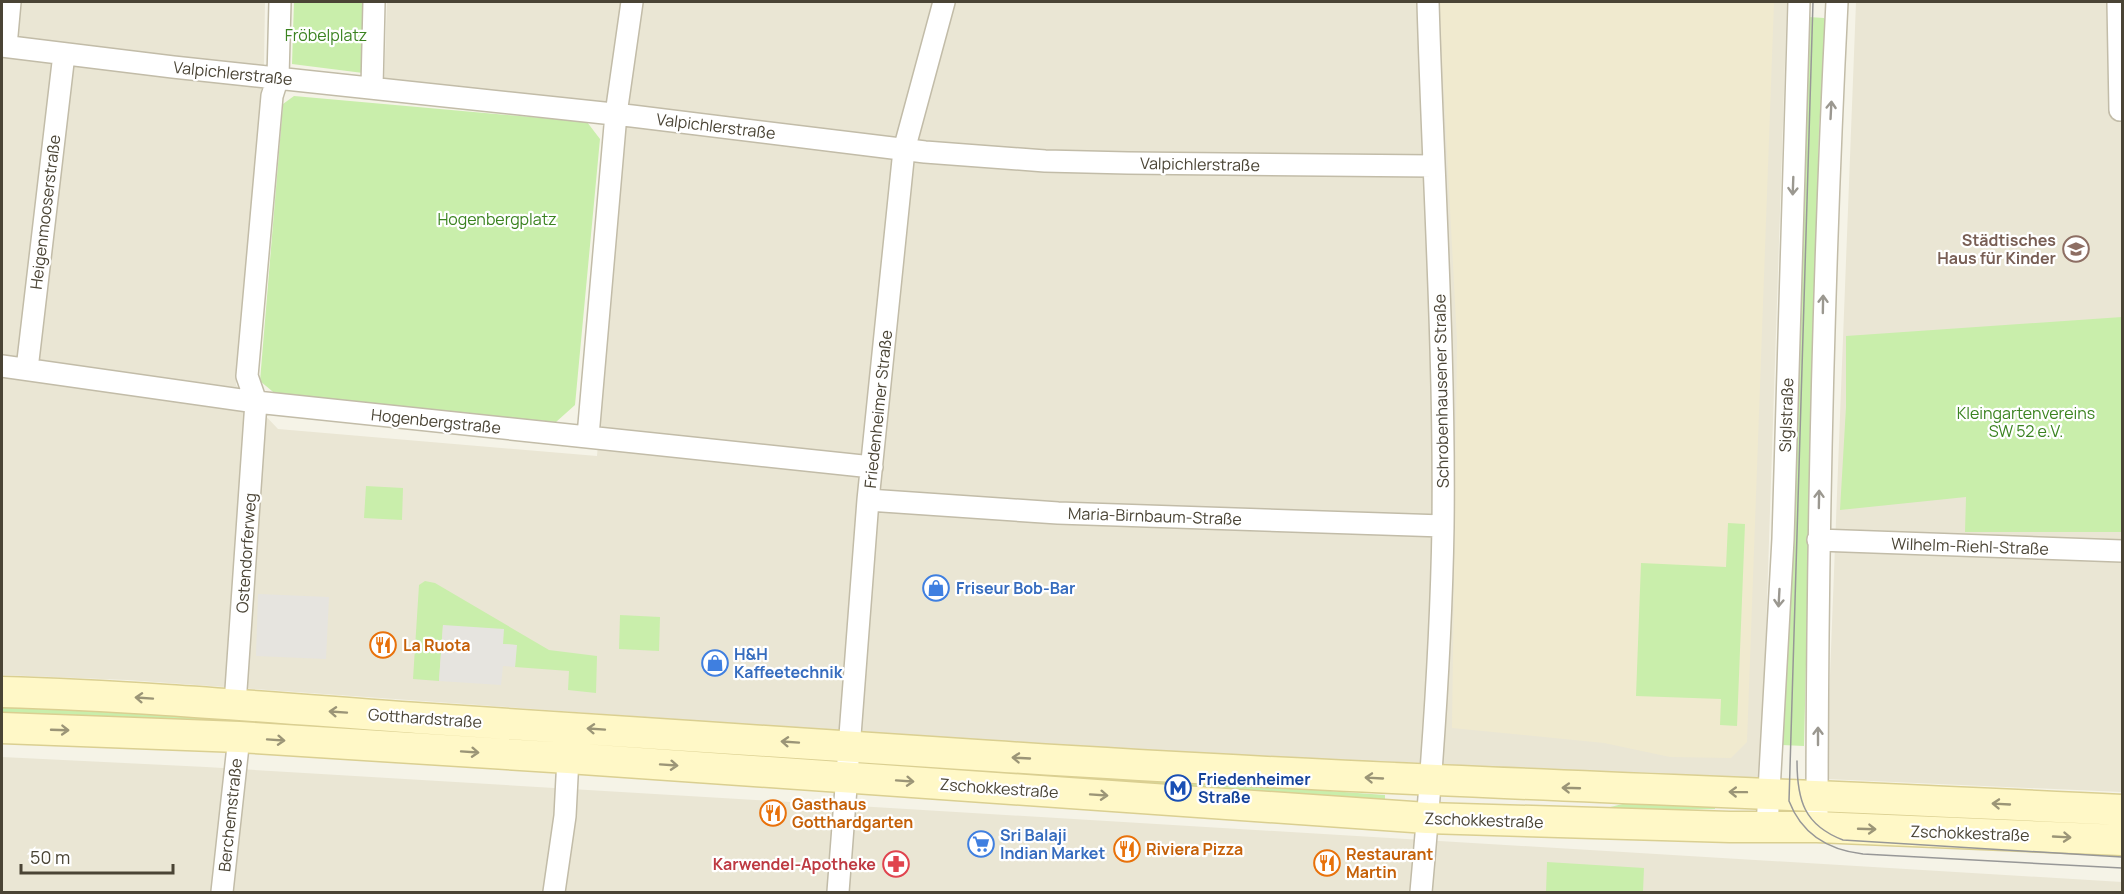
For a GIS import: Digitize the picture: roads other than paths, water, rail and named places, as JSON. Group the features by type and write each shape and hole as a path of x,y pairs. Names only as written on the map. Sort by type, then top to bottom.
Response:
{"main road":[{"name":"Gotthardstraße","path":"2,692 93,694 849,746"},
{"name":"Gotthardstraße","path":"2,728 238,737 846,777"},
{"name":"Zschokkestraße","path":"849,746 1432,781 1629,790 1817,795 2122,810"},
{"name":"Zschokkestraße","path":"846,777 1427,818 1817,827 2122,840"}],"street":[{"path":"4,46 10,2"},
{"path":"256,402 247,376 272,96 278,77 280,2"},
{"path":"372,87 374,2"},
{"path":"588,436 616,114 632,2"},
{"name":"Friedenheimer Straße","path":"838,892 868,500 904,150 944,2"},
{"name":"Schrobenhausener Straße","path":"1421,892 1432,781 1443,526 1440,294 1428,2"},
{"name":"Siglstraße","path":"1767,827 1783,539 1799,2"},
{"path":"1817,827 1818,540 1826,216 1837,2"},
{"path":"2118,2 2120,110"},
{"name":"Valpichlerstraße","path":"4,46 616,114 904,150 1045,161 1433,166"},
{"name":"Heigenmooserstraße","path":"27,369 64,54"},
{"name":"Hogenbergstraße","path":"2,366 256,402 872,467"},
{"name":"Ostendorferweg","path":"235,705 256,402"},
{"name":"Maria-Birnbaum-Straße","path":"868,500 1058,513 1443,526"},
{"name":"Wilhelm-Riehl-Straße","path":"1818,540 2122,551"},
{"name":"Berchemstraße","path":"222,892 238,737"},
{"path":"554,892 565,816 568,758"}],"tram line":[{"path":"1813,2 1789,801 1794,813 1809,832 1838,849 1850,852 2122,868"},
{"path":"1797,761 1799,788 1805,810 1819,827 1843,840 2122,857"}],"place":[{"name":"Städtisches Haus für Kinder","path":"2076,249"},
{"name":"Friseur Bob-Bar","path":"936,588"},
{"name":"La Ruota","path":"383,645"},
{"name":"H&H Kaffeetechnik","path":"715,663"},
{"name":"Friedenheimer Straße","path":"1178,788"},
{"name":"Gasthaus Gotthardgarten","path":"773,813"},
{"name":"Sri Balaji Indian Market","path":"981,844"},
{"name":"Riviera Pizza","path":"1127,849"},
{"name":"Restaurant Martin","path":"1327,863"},
{"name":"Karwendel-Apotheke","path":"896,864"}],"park label":[{"name":"Fröbelplatz","path":"326,35"},
{"name":"Hogenbergplatz","path":"497,219"},
{"name":"Kleingartenvereins SW 52 e.V.","path":"2026,422"}]}
